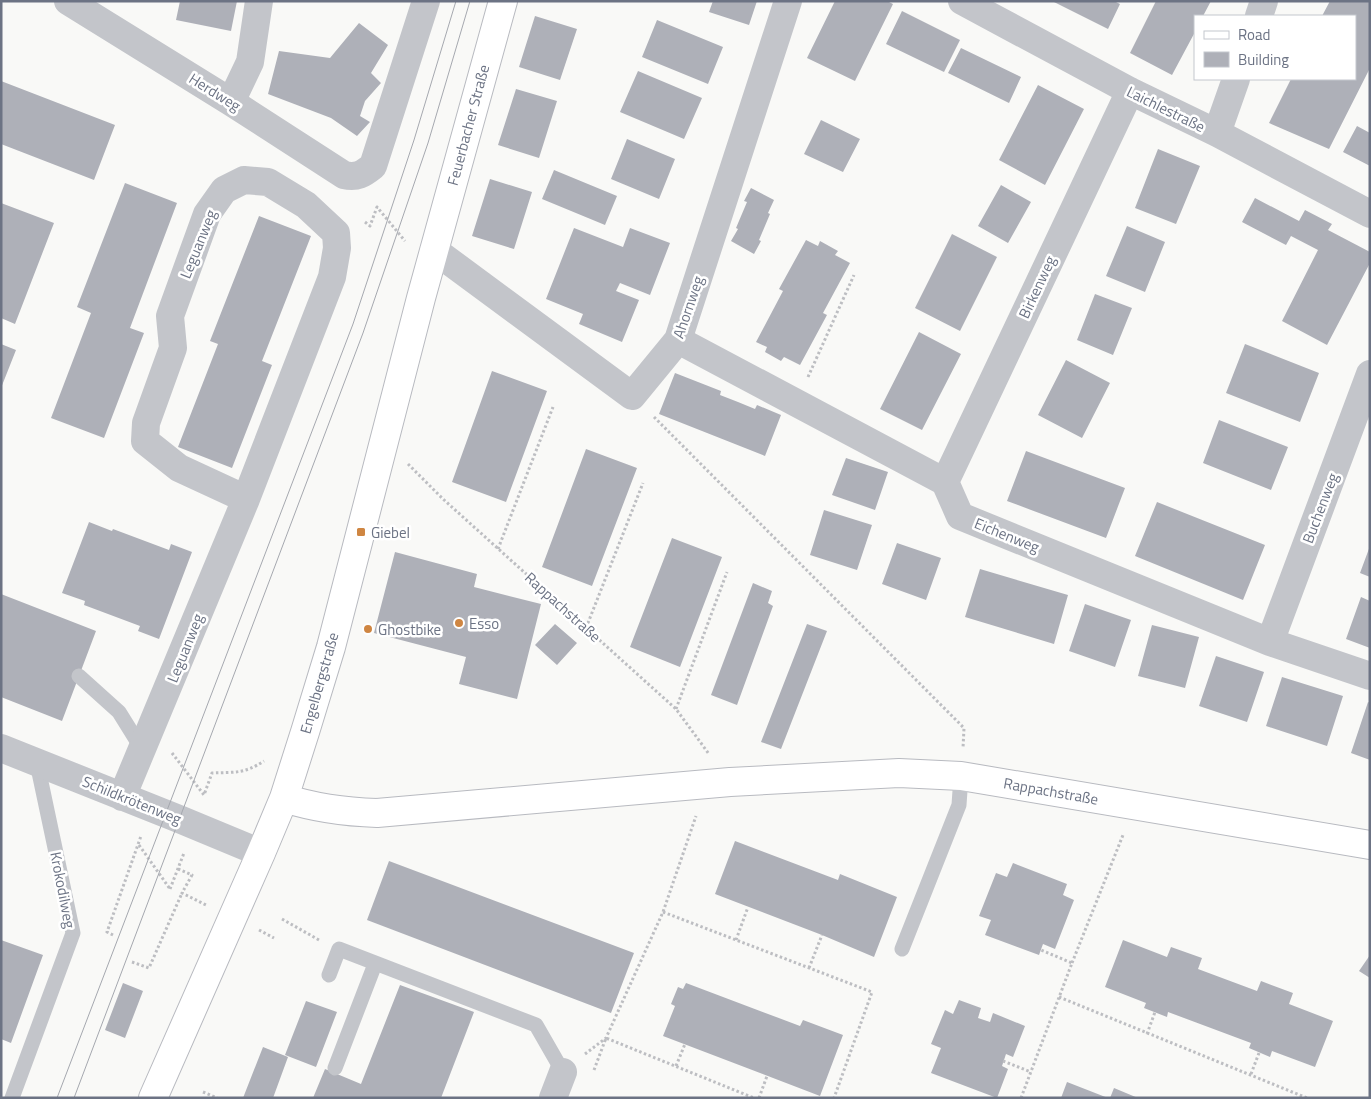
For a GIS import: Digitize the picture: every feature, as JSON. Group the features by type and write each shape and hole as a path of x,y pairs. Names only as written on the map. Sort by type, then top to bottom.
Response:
{"main road":[{"name":"Feuerbacher Straße","path":"434,250 502,1"},
{"name":"Engelbergstraße","path":"153,1098 284,798 331,646 434,250"},
{"name":"Rappachstraße","path":"284,798 309,806 343,812 376,813 730,782 899,773 961,776 1370,845"}],"street":[{"name":"Herdweg","path":"68,1 353,175 373,166 426,1"},
{"path":"231,102 250,62 259,1"},
{"name":"Ahornweg","path":"632,396 678,340 788,1"},
{"name":"Laichlestraße","path":"962,1 1130,92 1217,133 1370,214"},
{"path":"1259,15 1264,1"},
{"path":"1217,133 1236,80"},
{"name":"Birkenweg","path":"945,482 1130,92"},
{"name":"Leguanweg","path":"122,797 246,498 332,276 337,248 336,233 306,204 268,182 244,180 224,190 207,214 170,316 173,348 146,423 145,441 179,468 246,498"},
{"path":"434,250 632,396"},
{"path":"678,340 945,482"},
{"name":"Buchenweg","path":"1270,642 1370,374"},
{"name":"Eichenweg","path":"945,482 960,516 1270,642 1370,676"},
{"name":"Schildkrötenweg","path":"1,748 261,853"},
{"path":"553,1098 563,1072"}],"lane":[{"path":"79,676 119,712 142,749"},
{"name":"Krokodilweg","path":"12,1098 73,933 38,763"},
{"path":"902,948 959,806 961,776"},
{"path":"329,976 339,949 536,1025 563,1072"},
{"path":"335,1068 375,964"}],"path":[{"path":"359,218 370,226 378,207 407,244 409,237"},
{"path":"796,402 854,275"},
{"path":"632,396 964,728 961,776"},
{"path":"498,549 553,407"},
{"name":"Rappachstraße","path":"384,441 443,499 676,709 730,782"},
{"path":"586,628 643,483"},
{"path":"676,709 727,572"},
{"path":"594,1072 606,1038 663,912 696,815"},
{"path":"139,845 170,890 194,825"},
{"path":"1021,1098 1123,835"},
{"path":"132,962 148,968 182,893"},
{"path":"736,940 748,907"},
{"path":"663,912 872,992 834,1098"},
{"path":"809,968 822,935"},
{"path":"1041,950 1072,963"},
{"path":"1059,997 1307,1098"},
{"path":"1147,1034 1155,1012"},
{"path":"606,1038 754,1098"},
{"path":"563,1072 606,1038"},
{"path":"676,1066 685,1044"},
{"path":"1251,1074 1259,1052"},
{"path":"1004,1061 1031,1072"},
{"path":"759,1098 767,1076"},
{"path":"203,1092 217,1098"}],"building":[{"path":"180,1 237,1 231,31 176,20"},
{"path":"713,1 757,1 749,25 709,12"},
{"path":"835,1 887,1 893,4 855,81 807,58"},
{"path":"1052,1 1114,1 1120,4 1108,29"},
{"path":"1156,1 1211,1 1204,15 1194,15 1194,34 1172,75 1130,53"},
{"path":"1330,1 1370,1 1370,68 1329,149 1269,123 1290,80 1356,80 1356,15 1323,15"},
{"path":"902,11 960,40 944,72 886,44"},
{"path":"535,16 577,29 560,80 519,67"},
{"path":"657,20 723,47 708,84 642,57"},
{"path":"359,23 388,45 371,73 381,83 365,101 360,116 370,122 357,136 331,118 268,94 279,51 330,58"},
{"path":"961,48 1021,77 1009,103 948,73"},
{"path":"638,71 702,98 684,139 620,112"},
{"path":"1,81 115,125 94,180 1,144"},
{"path":"1038,85 1084,109 1045,185 999,160"},
{"path":"516,89 557,101 539,158 498,145"},
{"path":"821,120 860,139 843,172 804,154"},
{"path":"1357,126 1370,133 1370,166 1343,152"},
{"path":"627,139 675,159 659,199 611,179"},
{"path":"1158,149 1200,166 1176,224 1135,208"},
{"path":"554,170 617,196 605,225 542,199"},
{"path":"490,179 532,192 514,249 472,236"},
{"path":"125,183 177,203 130,328 144,333 104,438 51,418 91,313 77,307"},
{"path":"1001,185 1031,202 1008,243 978,226"},
{"path":"751,188 774,200 759,240 761,241 754,254 731,241 738,229 736,228 747,202 744,201"},
{"path":"1255,198 1299,221 1305,210 1332,224 1328,230 1370,252 1370,263 1327,345 1282,321 1318,250 1291,236 1286,245 1242,222"},
{"path":"1,203 54,223 15,324 1,318"},
{"path":"259,216 311,236 262,361 272,365 232,468 178,447 218,344 210,341"},
{"path":"1127,226 1165,242 1145,292 1106,276"},
{"path":"574,228 623,247 630,228 670,243 650,295 620,283 616,291 639,300 622,342 579,324 583,314 546,299"},
{"path":"952,234 997,257 960,331 915,308"},
{"path":"806,240 818,246 820,241 838,251 835,255 850,263 823,313 827,315 800,365 784,357 781,361 765,352 767,347 756,342 783,291 779,289"},
{"path":"1095,294 1132,308 1113,355 1077,340"},
{"path":"919,332 961,354 922,430 880,409"},
{"path":"1,344 16,350 1,388"},
{"path":"1245,344 1319,373 1300,422 1226,393"},
{"path":"1066,360 1110,383 1082,438 1038,415"},
{"path":"492,371 547,391 506,502 452,482"},
{"path":"675,373 721,391 720,395 755,409 757,405 781,415 765,456 659,414"},
{"path":"1219,420 1288,447 1271,490 1203,463"},
{"path":"586,449 637,468 592,586 542,567"},
{"path":"1026,451 1125,488 1106,538 1007,501"},
{"path":"846,458 888,472 875,510 832,495"},
{"path":"1157,502 1265,545 1243,600 1135,556"},
{"path":"824,510 872,525 857,570 810,555"},
{"path":"89,522 169,550 171,544 192,552 159,639 138,631 140,626 84,605 85,601 62,593"},
{"path":"672,538 722,557 680,667 630,647"},
{"path":"897,543 941,558 926,600 882,584"},
{"path":"1370,546 1370,577 1360,573"},
{"path":"395,552 477,574 474,587 541,604 517,699 459,684 466,657 374,633"},
{"path":"980,569 1068,595 1054,644 965,617"},
{"path":"753,583 772,591 768,603 773,606 737,705 711,695"},
{"path":"1,594 96,631 62,721 1,697"},
{"path":"1361,597 1370,601 1370,648 1346,639"},
{"path":"1085,604 1131,620 1115,667 1069,651"},
{"path":"555,624 577,643 557,665 535,645"},
{"path":"807,624 827,631 781,749 761,742"},
{"path":"1152,625 1199,637 1185,688 1138,676"},
{"path":"1216,656 1264,672 1247,722 1199,706"},
{"path":"1282,677 1343,696 1327,746 1266,726"},
{"path":"1368,702 1370,703 1370,760 1351,753"},
{"path":"735,841 838,880 840,874 897,897 874,957 715,894"},
{"path":"389,861 634,953 611,1013 367,920"},
{"path":"1013,863 1067,884 1063,895 1074,900 1055,949 1043,944 1039,955 985,935 991,920 979,916 996,873 1007,877"},
{"path":"1,940 43,955 11,1043 1,1039"},
{"path":"1123,940 1167,957 1171,947 1202,958 1198,969 1257,991 1261,981 1293,993 1289,1004 1333,1021 1315,1067 1272,1051 1270,1057 1249,1048 1251,1043 1168,1012 1167,1017 1144,1008 1146,1003 1105,987"},
{"path":"1370,955 1370,978 1359,971"},
{"path":"123,983 143,991 125,1038 105,1030"},
{"path":"686,983 800,1026 803,1020 843,1035 820,1096 663,1036 675,1006 671,1004 678,987 683,989"},
{"path":"400,985 474,1012 441,1098 313,1098 325,1069 361,1084"},
{"path":"959,1000 981,1008 978,1018 990,1022 993,1013 1025,1026 1013,1057 1006,1054 1002,1066 1008,1069 997,1098 931,1073 941,1048 931,1044 945,1010 953,1014"},
{"path":"306,1001 337,1012 316,1067 285,1055"},
{"path":"263,1047 288,1057 273,1098 243,1098"},
{"path":"1067,1082 1108,1098 1061,1098"},
{"path":"1114,1088 1138,1098 1110,1098"}],"tram line":[{"path":"57,1098 353,324 414,140 456,1"},
{"path":"74,1098 363,333 428,143 470,1"}],"place":[{"name":"Giebel","path":"361,532"},
{"name":"Esso","path":"459,623"},
{"name":"Ghostbike","path":"368,629"}]}
